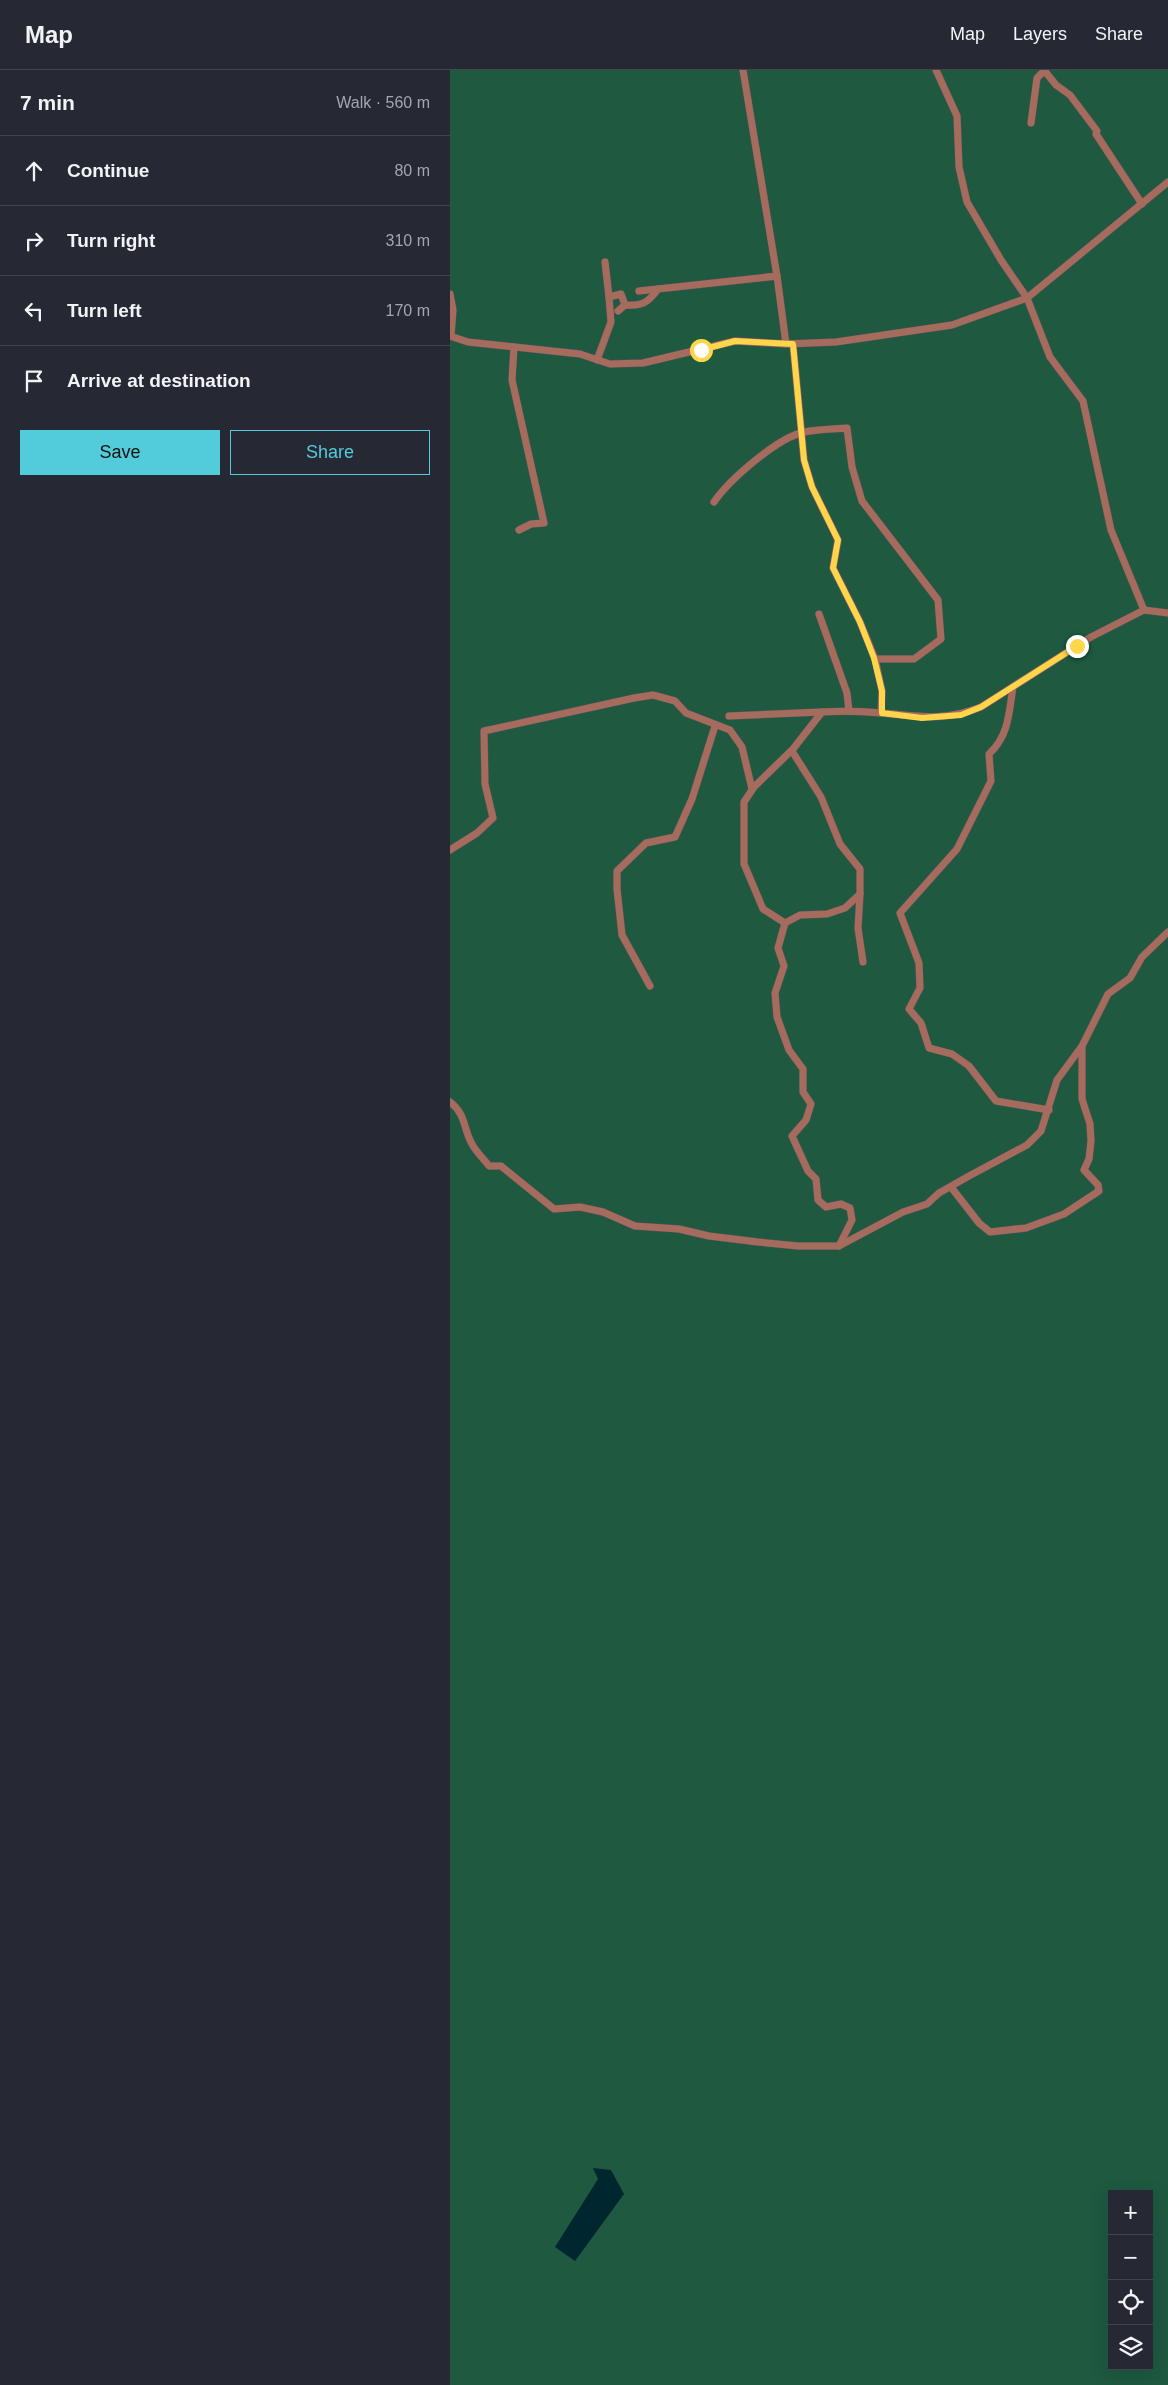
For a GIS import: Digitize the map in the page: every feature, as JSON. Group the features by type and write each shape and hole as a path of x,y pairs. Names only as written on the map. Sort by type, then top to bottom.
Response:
{"street":[{"path":"743,70 803,432 804,460 812,487 838,540 833,568 860,622 874,658 882,691 882,713"},
{"path":"936,70 957,116 960,167 967,202 1001,260 1027,298 1050,357 1083,401 1111,530 1144,610"},
{"path":"1031,123 1037,78 1044,71 1056,85 1070,95 1091,124 1142,204"},
{"path":"450,294 453,310 451,336 468,342 580,354 610,364 644,363 735,341 789,344 836,342 952,325 1027,298 1168,182"},
{"path":"597,360 611,322 605,262"},
{"path":"639,291 777,276"},
{"path":"618,311 625,305 640,306 650,300 658,288"},
{"path":"609,297 621,294 625,305"},
{"path":"514,347 512,380 544,523 531,524 519,530"},
{"path":"714,502 724,487 743,473 754,460 803,432 847,428 852,467 862,501 938,600 942,639 914,659 874,658"},
{"path":"729,716 850,711 922,718 961,715 981,707 1091,637 1144,610 1168,613"},
{"path":"819,614 846,693 850,711"},
{"path":"1013,687 1008,726 999,745 989,754 991,781 958,849 900,913 919,962 920,988 909,1009 921,1023 929,1048 952,1054 969,1066 996,1101 1049,1110"},
{"path":"450,850 477,833 493,818 485,784 484,732 634,698 653,695 675,701 686,714 714,726 730,730 742,748 752,789"},
{"path":"785,923 763,909 744,864 744,802 752,789 792,751 822,712"},
{"path":"650,986 622,935 617,889 618,871 646,844 675,837 692,800 714,726"},
{"path":"792,751 821,797 840,844 860,869 858,928 863,962"},
{"path":"839,1246 852,1220 850,1208 842,1204 826,1207 818,1200 816,1179 808,1172 792,1136 806,1120 811,1104 803,1092 803,1069 789,1050 777,1016 775,993 784,966 778,948 785,923 800,915 827,914 845,908 860,894"},
{"path":"450,1102 456,1106 465,1121 472,1143 489,1166 501,1166 554,1209 580,1207 603,1212 635,1226 678,1229 710,1236 798,1246 839,1246 903,1212 927,1204 950,1186 1027,1145 1041,1131 1057,1080 1082,1046 1108,994 1130,978 1142,957 1168,932"},
{"path":"950,1186 980,1223 990,1232 1026,1228 1064,1214 1099,1191 1098,1185 1084,1170 1089,1159 1091,1141 1090,1124 1082,1099 1082,1046"}],"green space":[{"path":"450,70 1168,70 1168,2385 450,2385"}],"water":[{"path":"593,2168 611,2170 624,2194 575,2261 555,2247 598,2179"}],"route":[{"path":"701,350 735,341 793,344 804,460 812,487 838,540 833,568 860,622 874,658 882,691 882,713 922,718 961,715 981,707 1077,646"}]}
